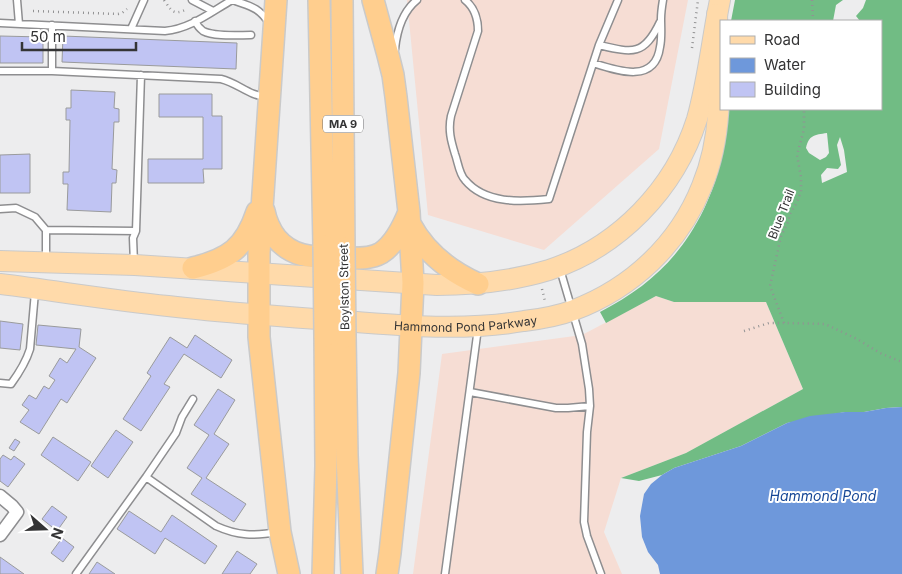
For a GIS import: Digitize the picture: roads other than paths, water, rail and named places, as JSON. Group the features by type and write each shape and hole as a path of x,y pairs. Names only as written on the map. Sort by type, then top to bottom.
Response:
{"highway":[{"path":"276,0 263,196 259,315 261,352 280,532 289,574"},
{"name":"Boylston Street","path":"319,0 334,247"},
{"name":"Boylston Street","path":"323,574 326,466 335,337 334,247 342,0"},
{"path":"373,0 393,75 410,218 414,284 407,393 387,574"},
{"path":"263,196 267,224 272,233 285,248 292,252 310,256 356,258 375,256 396,238 410,218"},
{"path":"193,268 219,260 237,248 252,227 263,196"},
{"path":"410,218 420,240 437,259 478,284"},
{"name":"Boylston Street","path":"335,337 347,455 352,574"}],"main road":[{"name":"Hammond Pond Parkway","path":"0,261 193,268 443,285 478,284 524,276 559,266 600,246 626,227 646,207 676,168 687,145 703,94 719,7"},
{"name":"Hammond Pond Parkway","path":"0,284 259,315 437,328 478,327 527,321 572,310 601,298 646,268 682,226 697,199 708,170 718,121 719,7"}],"street":[{"path":"0,496 17,512 0,535"}],"lane":[{"path":"17,0 19,24"},
{"path":"131,29 144,0"},
{"path":"192,0 213,11"},
{"path":"0,23 175,30 185,27 232,0 258,10 265,17 274,35"},
{"path":"393,75 396,42 400,24 412,4 417,0"},
{"path":"465,0 470,4 476,15 478,31 449,127 463,178 476,190 488,196 502,200 533,201 548,199 600,45 618,0"},
{"path":"594,63 624,72 638,72 645,70 653,64 658,57 661,38 663,0"},
{"path":"600,45 626,50 641,48 654,35 661,18"},
{"path":"195,21 198,27 212,34 251,35"},
{"path":"52,26 52,71"},
{"path":"0,71 52,71 221,79 231,81 252,94 270,97"},
{"path":"134,265 133,238 136,231 141,75"},
{"path":"0,209 16,208 35,217 46,230 46,262"},
{"path":"46,230 136,231"},
{"path":"559,266 582,344 589,389 590,406 587,432 584,522 601,574"},
{"path":"0,383 11,384 28,357 35,288"},
{"path":"444,574 478,327"},
{"path":"470,392 556,408 590,406"},
{"path":"76,574 146,477 176,432 182,417 193,399"},
{"path":"146,477 216,526 228,531 252,535 280,532"}],"water":[{"name":"Hammond Pond","path":"902,407 902,574 660,574 658,565 648,552 642,537 640,516 644,494 651,484 662,475 674,468 741,446 787,423 810,416"}]}
